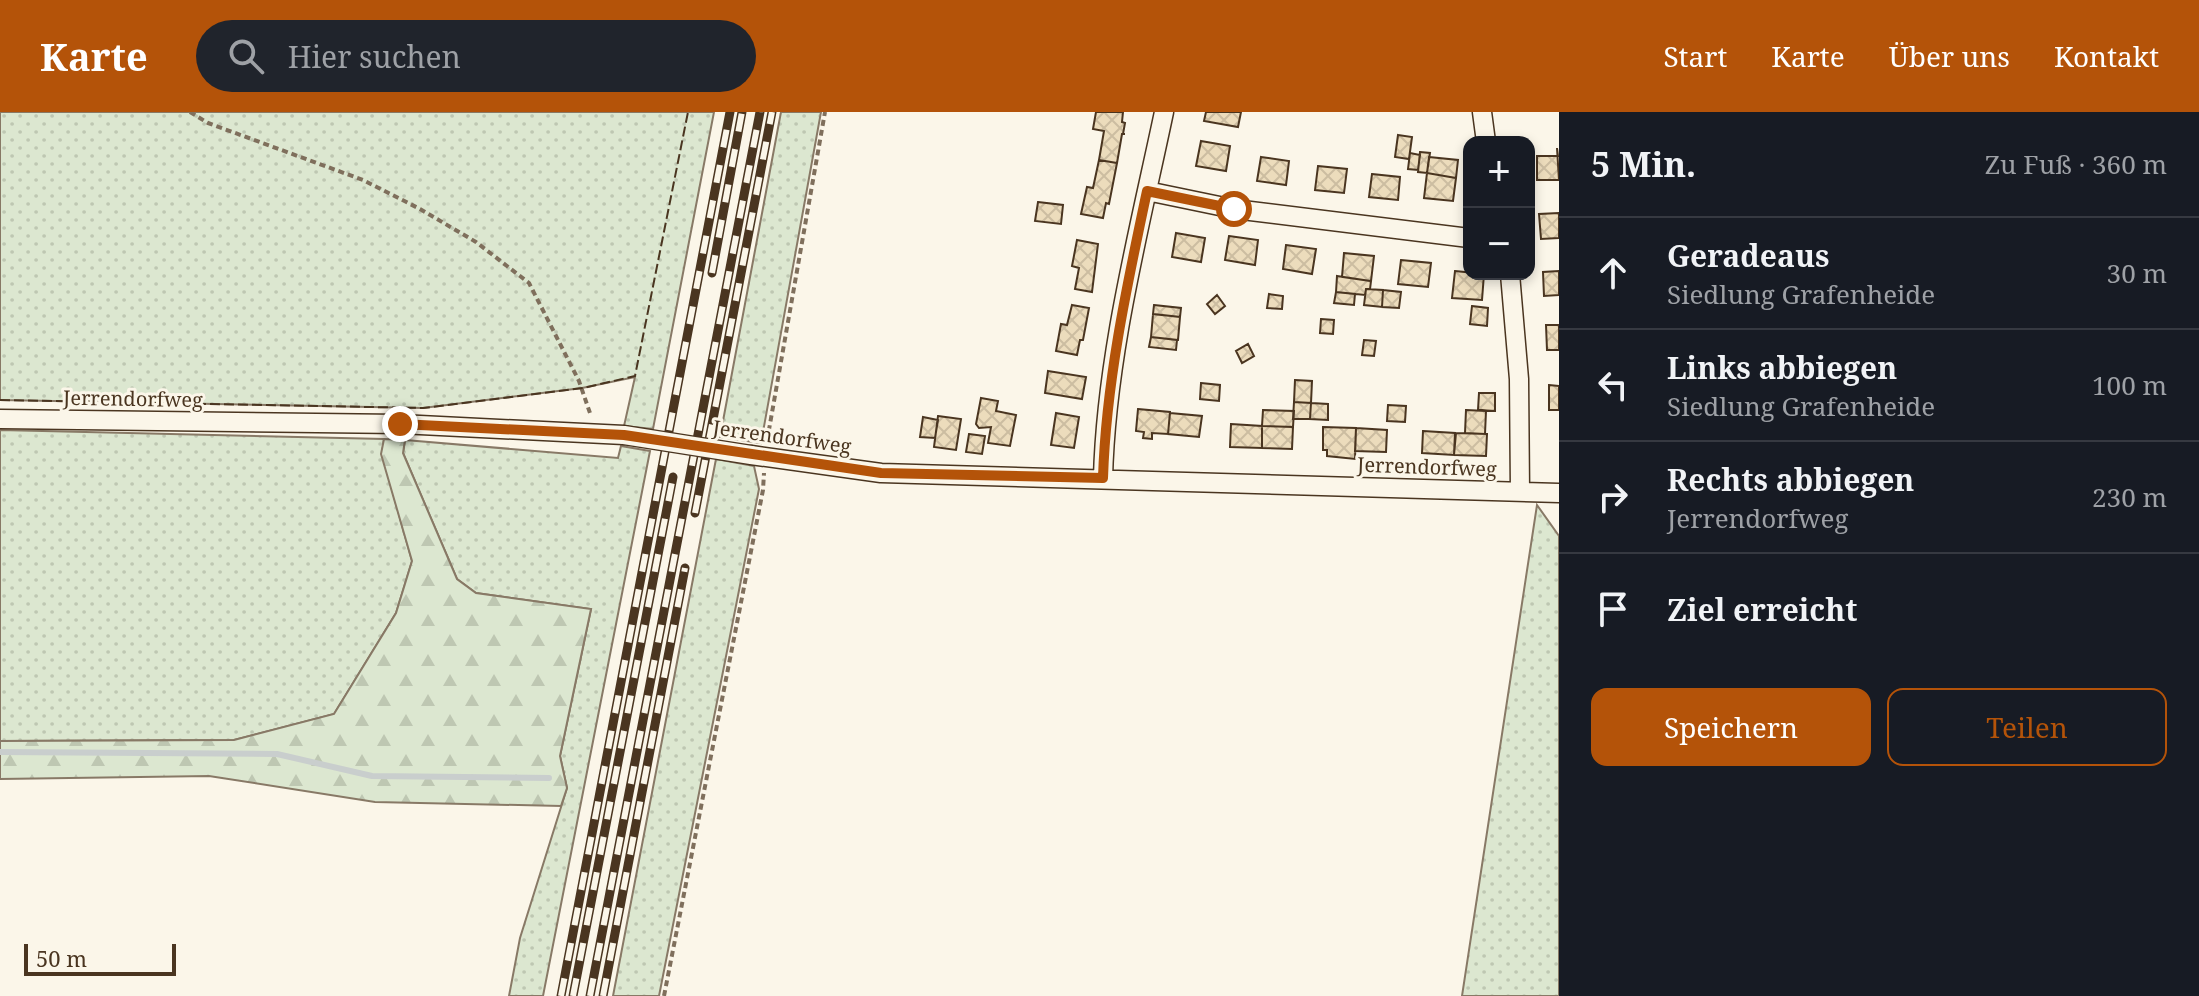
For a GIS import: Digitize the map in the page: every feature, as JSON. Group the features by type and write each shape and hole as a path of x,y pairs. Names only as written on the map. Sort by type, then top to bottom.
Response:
{"street":[{"path":"1103,478 1113,372 1164,112"},
{"path":"1482,112 1485,136"},
{"path":"1147,191 1234,209 1463,237"},
{"path":"1511,280 1519,379 1520,492"},
{"name":"Jerrendorfweg","path":"0,419 400,424 591,433 624,435 881,473 1559,493"}],"path":[{"path":"190,112 208,123 363,180 476,242 529,283 583,388 590,413 591,433"},
{"path":"664,996 763,490 758,456 825,112"}],"green space":[{"path":"0,112 714,112 653,429 624,426 635,377 582,388 423,408 0,400"},
{"path":"781,112 821,112 761,443 720,437"},
{"path":"0,430 384,439 382,454 412,561 396,613 334,714 234,740 0,741"},
{"path":"384,439 405,440 403,453 457,579 476,593 591,609 560,756 567,788 561,806 375,802 209,776 0,779 0,741 234,740 334,714 396,613 412,561 381,454"},
{"path":"405,440 618,458 621,446 650,451 543,996 509,996 520,938 567,788 560,756 591,609 476,593 457,579 403,453"},
{"path":"716,459 754,466 759,489 659,996 613,996"},
{"path":"1537,505 1559,536 1559,996 1462,996"}],"building":[{"path":"1096,112 1123,112 1122,122 1125,123 1117,163 1099,160 1104,131 1093,129"},
{"path":"1206,112 1241,112 1238,127 1204,121"},
{"path":"1398,135 1412,137 1409,159 1395,157"},
{"path":"1201,141 1230,146 1226,171 1196,166"},
{"path":"1420,152 1430,153 1427,173 1418,172"},
{"path":"1410,153 1420,155 1418,170 1408,169"},
{"path":"1537,156 1558,156 1559,180 1537,180"},
{"path":"1261,157 1289,161 1286,185 1257,181"},
{"path":"1429,157 1458,160 1456,178 1427,173"},
{"path":"1099,160 1117,163 1103,218 1081,214 1087,187 1093,188"},
{"path":"1318,166 1347,169 1344,193 1315,190"},
{"path":"1427,173 1456,178 1453,201 1424,198"},
{"path":"1372,174 1400,177 1398,200 1369,197"},
{"path":"1038,202 1063,205 1061,224 1035,221"},
{"path":"1559,213 1559,238 1541,239 1539,214"},
{"path":"1176,233 1205,238 1201,262 1172,257"},
{"path":"1229,236 1258,240 1255,265 1225,260"},
{"path":"1077,240 1098,244 1092,292 1075,289 1079,268 1072,266"},
{"path":"1286,245 1316,249 1312,274 1283,269"},
{"path":"1344,253 1374,256 1371,281 1342,277"},
{"path":"1401,260 1431,263 1428,287 1398,284"},
{"path":"1455,271 1463,272 1463,280 1484,280 1482,300 1452,298"},
{"path":"1559,271 1559,295 1544,296 1543,272"},
{"path":"1337,276 1371,281 1370,289 1366,289 1365,295 1336,292"},
{"path":"1366,289 1383,290 1382,307 1364,305"},
{"path":"1383,290 1401,292 1399,308 1382,307"},
{"path":"1336,292 1355,294 1354,305 1334,303"},
{"path":"1269,294 1283,296 1282,309 1267,308"},
{"path":"1217,295 1225,306 1215,314 1207,304"},
{"path":"1072,305 1089,308 1077,355 1056,351 1061,324 1067,325"},
{"path":"1154,305 1181,308 1180,317 1153,314"},
{"path":"1472,306 1488,308 1487,326 1470,324"},
{"path":"1153,314 1180,317 1178,340 1151,337"},
{"path":"1321,319 1334,320 1333,334 1320,333"},
{"path":"1546,325 1559,325 1559,350 1547,350"},
{"path":"1151,337 1177,340 1176,350 1149,347"},
{"path":"1364,340 1376,341 1374,356 1362,355"},
{"path":"1248,344 1254,356 1242,363 1236,351"},
{"path":"1048,371 1086,377 1082,399 1045,393"},
{"path":"1295,380 1312,381 1311,403 1294,402"},
{"path":"1201,383 1220,385 1219,401 1200,399"},
{"path":"1549,385 1559,386 1559,410 1549,410"},
{"path":"1479,393 1495,393 1495,411 1478,410"},
{"path":"981,398 998,401 996,411 1016,415 1010,446 988,443 991,427 979,428 976,424"},
{"path":"1294,402 1311,403 1310,419 1293,419"},
{"path":"1311,403 1328,404 1328,420 1310,419"},
{"path":"1388,405 1406,406 1405,422 1387,421"},
{"path":"1138,409 1170,412 1168,434 1152,433 1152,439 1143,438 1144,432 1136,431"},
{"path":"1263,410 1294,411 1293,427 1262,426"},
{"path":"1466,410 1486,411 1485,434 1465,433"},
{"path":"1056,413 1079,417 1074,448 1051,445"},
{"path":"1170,413 1202,416 1199,437 1168,434"},
{"path":"938,416 961,419 956,450 934,447"},
{"path":"923,417 938,420 935,438 920,437"},
{"path":"1231,424 1262,426 1262,448 1230,447"},
{"path":"1262,426 1293,427 1292,449 1262,448"},
{"path":"1323,427 1356,428 1355,459 1327,456 1327,450 1323,450"},
{"path":"1356,428 1387,430 1386,452 1355,451"},
{"path":"1423,431 1455,433 1454,455 1422,453"},
{"path":"1456,433 1487,434 1486,456 1454,455"},
{"path":"969,434 985,436 982,454 966,452"}],"waterway":[{"path":"0,752 277,754 372,776 549,778"}],"railway":[{"path":"561,996 730,112"},
{"path":"712,273 742,112"},
{"path":"590,996 760,112"},
{"path":"695,513 772,112"},
{"path":"573,996 673,477"},
{"path":"603,996 685,568"}],"fence":[{"path":"0,400 423,408 583,388 635,376 688,112"}],"route":[{"path":"400,424 624,435 881,473 1103,478 1113,372 1147,191 1234,209"}]}
